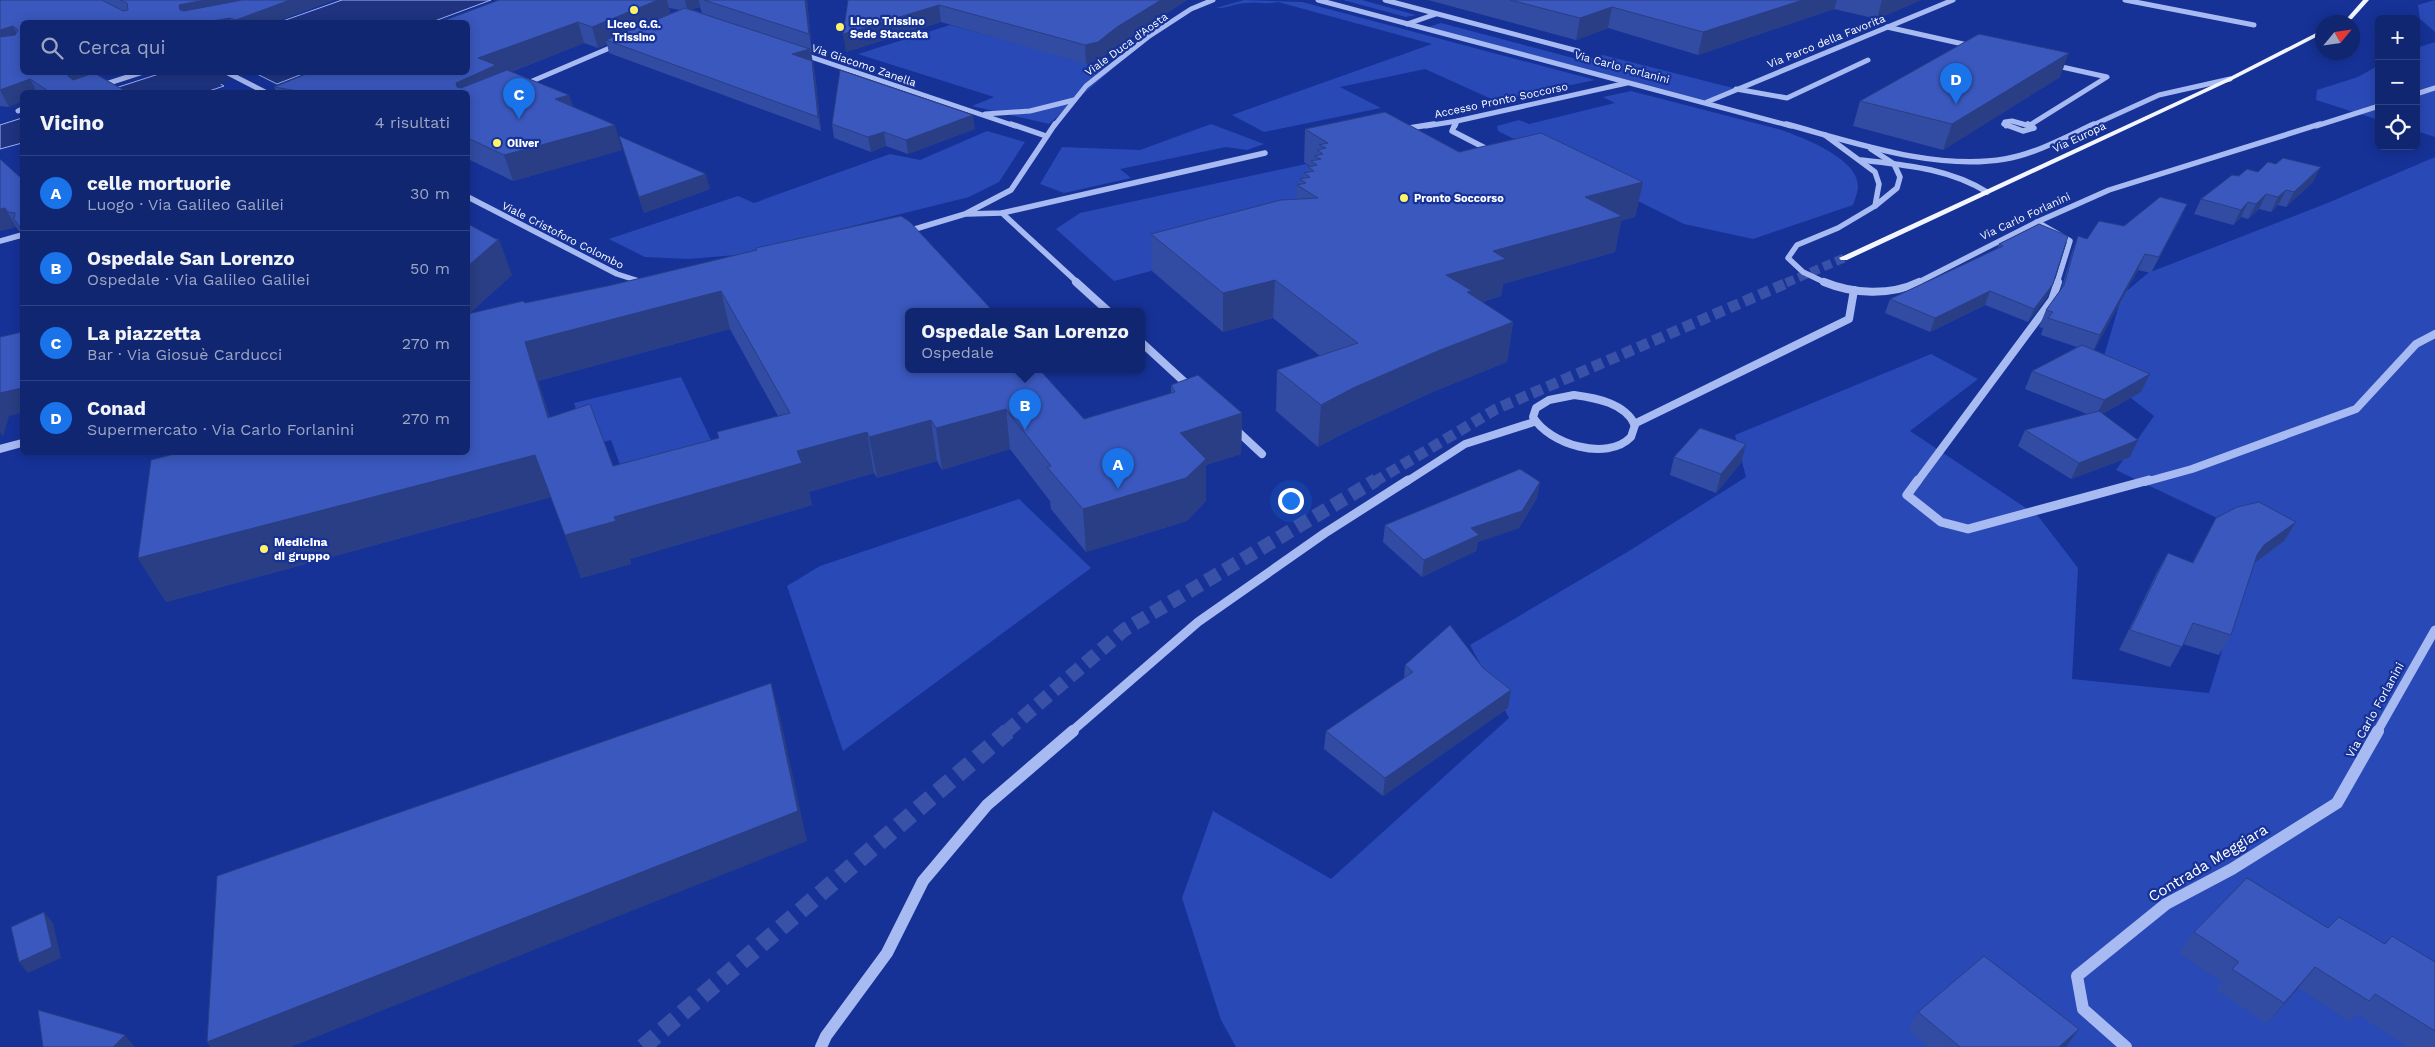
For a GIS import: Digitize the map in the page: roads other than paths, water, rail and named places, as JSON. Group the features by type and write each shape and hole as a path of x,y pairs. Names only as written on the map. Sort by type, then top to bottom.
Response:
{"main road":[{"path":"2353,15 2366,0"},
{"name":"Via Europa","path":"1844,258 2230,79 2315,36"}],"street":[{"name":"Viale Duca d'Aosta","path":"965,214 1011,190 1046,136 1074,100 1098,74 1148,37 1191,9 1214,0"},
{"name":"Via Carlo Forlanini","path":"1318,0 1823,133 1876,172 1879,184 1875,206"},
{"path":"1385,0 1578,51"},
{"name":"Via Parco della Favorita","path":"1707,102 1953,0"},
{"path":"2124,0 2254,26"},
{"path":"1407,24 1436,14"},
{"path":"1887,27 1982,49"},
{"path":"513,89 624,43"},
{"name":"Via Giacomo Zanella","path":"799,53 1046,136"},
{"path":"1736,89 1787,98 1868,60"},
{"path":"2030,125 2034,130 2023,131 2009,128 2004,124 2016,122 2030,125 2107,77 2049,64"},
{"path":"87,90 134,75"},
{"path":"231,75 259,90"},
{"path":"1823,133 1864,145 1916,156 1962,161 2005,159 2048,145 2158,95 2230,79"},
{"name":"Accesso Pronto Soccorso","path":"1398,130 1457,121 1630,82"},
{"path":"2420,93 2435,88"},
{"path":"977,114 1016,114 1049,109 1074,100"},
{"name":"Via Carlo Forlanini","path":"1894,164 1900,177 1897,188 1875,206 1838,228 1797,244 1788,258 1803,272 1826,283 1854,290 1885,292 1911,286 2036,222 2109,190 2375,107"},
{"path":"1457,121 1452,131 1489,150"},
{"path":"1864,145 1894,164"},
{"path":"895,235 965,214 1002,214 1265,153"},
{"path":"1862,160 1929,169 1953,175 1977,184 1987,192"},
{"name":"Viale Cristoforo Colombo","path":"470,198 617,274 650,285"},
{"path":"1002,214 1105,308"},
{"path":"2036,222 2070,241 2052,300 1908,495 1927,513 1950,527 1968,529 2192,469 2356,409 2416,344 2435,334"},
{"path":"0,241 20,236"},
{"path":"1634,424 1849,319 1854,290"},
{"path":"1145,346 1198,395"},
{"path":"1574,395 1606,401 1629,416 1634,424 1634,432 1623,443 1598,449 1565,444 1540,430 1534,422 1533,414 1537,406 1546,400 1574,395"},
{"path":"1226,421 1262,454"},
{"path":"821,1047 826,1036 887,953 923,881 987,805 1198,622 1325,532 1465,444 1534,422"},
{"path":"0,449 20,444"},
{"name":"Via Carlo Forlanini","path":"2337,803 2435,630"},
{"name":"Contrada Meggiara","path":"2126,1047 2083,1009 2077,976 2166,904 2232,869 2337,803"}],"waterway":[{"path":"164,90 207,75"}],"tunnel":[{"path":"1786,283 1844,258"},
{"path":"1374,482 1496,409 1789,282"},
{"path":"1006,732 1124,630 1376,480"},
{"path":"643,1047 1008,731"}],"place":[{"name":"Liceo G.G. Trissino","path":"634,10"},
{"name":"Liceo Trissino Sede Staccata","path":"840,27"},
{"name":"Conad","path":"1956,104"},
{"name":"La piazzetta","path":"519,119"},
{"name":"Oliver","path":"497,143"},
{"name":"Pronto Soccorso","path":"1404,198"},
{"name":"Ospedale San Lorenzo","path":"1025,430"},
{"name":"celle mortuorie","path":"1118,489"},
{"name":"Medicina di gruppo","path":"264,549"}]}
